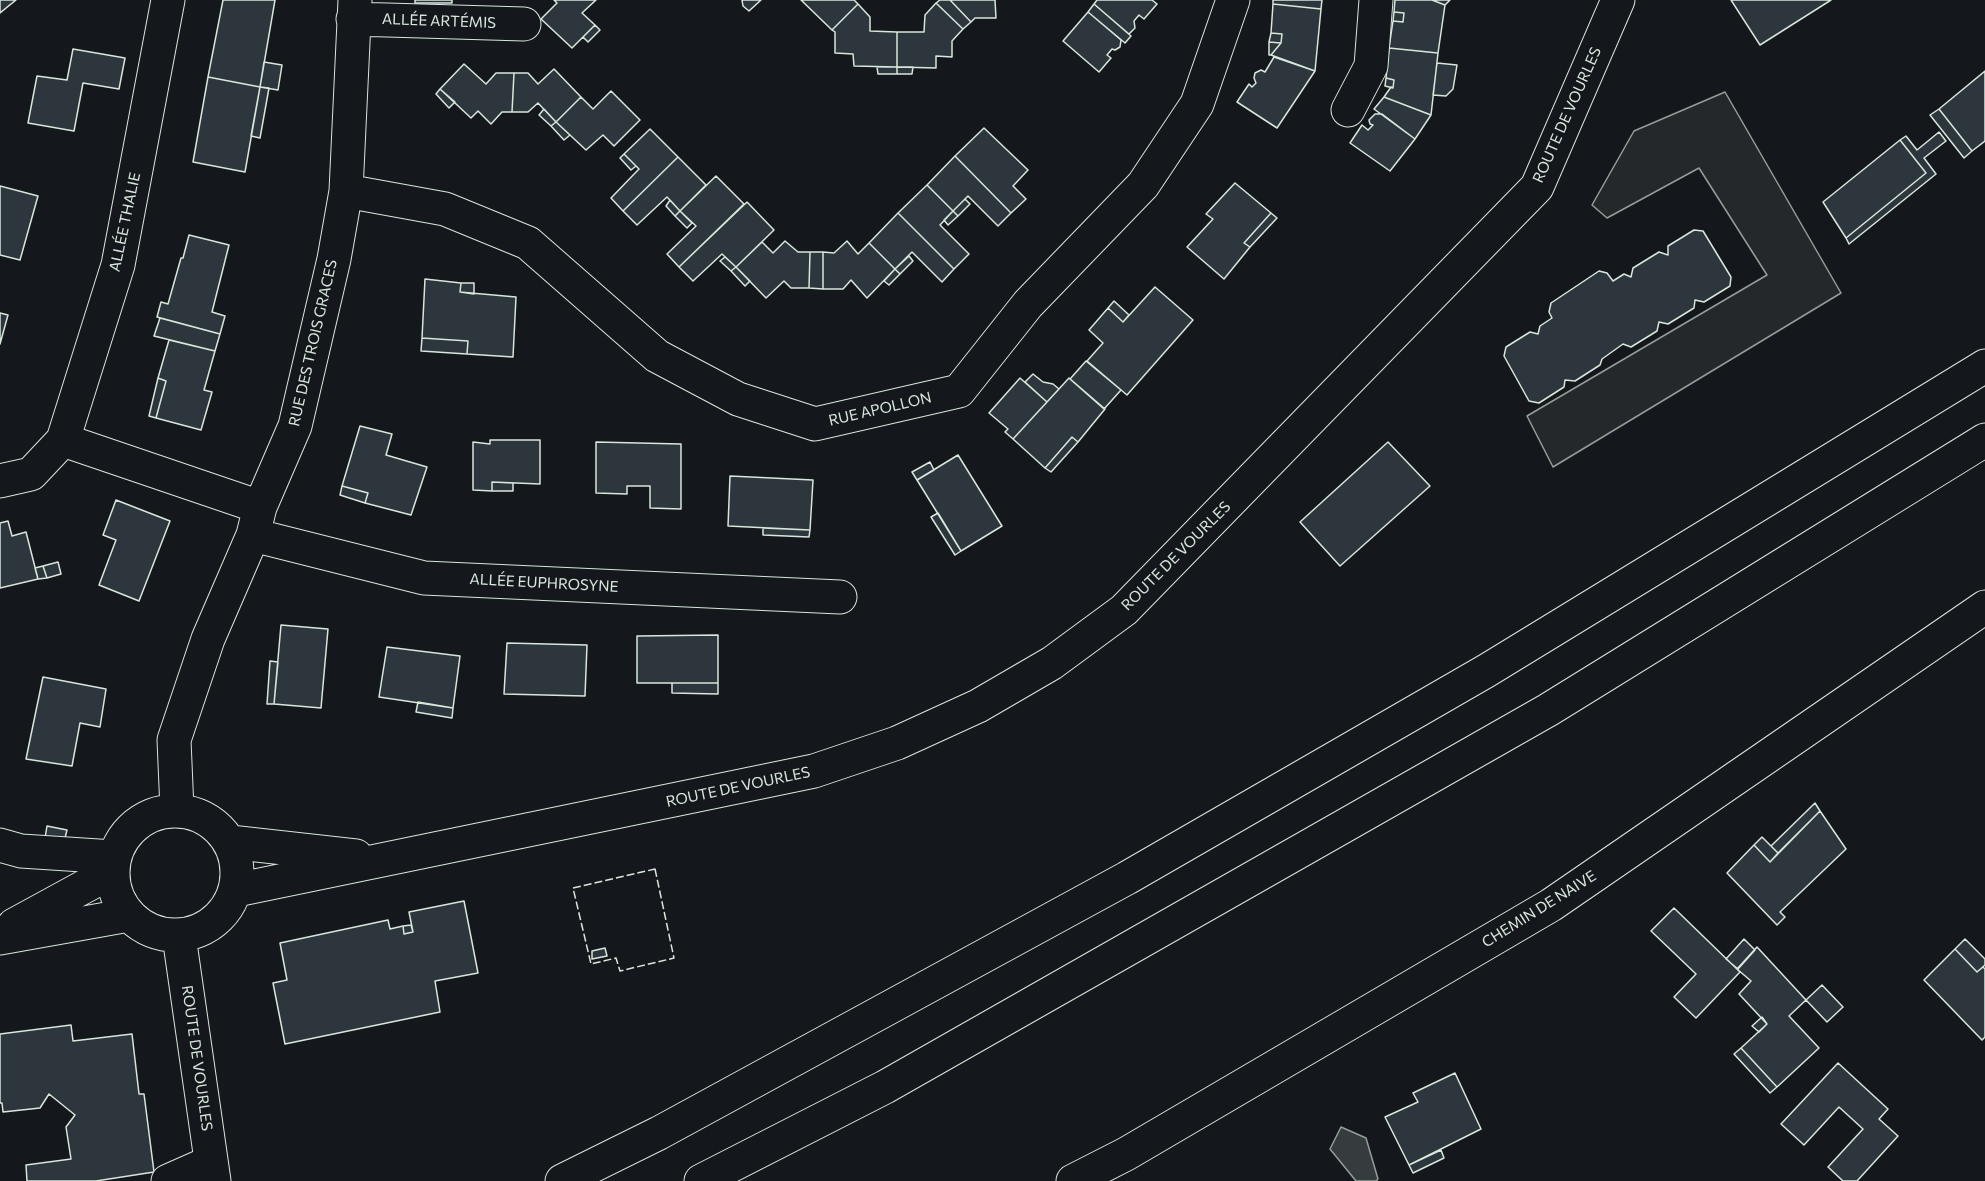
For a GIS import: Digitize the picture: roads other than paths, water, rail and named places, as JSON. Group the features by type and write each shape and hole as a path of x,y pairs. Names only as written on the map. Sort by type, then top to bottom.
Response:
{"main road":[{"name":"ALLÉE THALIE","path":"0,481 31,474 63,440 118,265 168,0"},
{"name":"RUE APOLLON","path":"346,191 446,209 528,243 657,356 738,399 815,424 959,391 1028,304 1143,185 1197,104 1233,0"},
{"path":"1348,110 1371,66 1376,0"},
{"name":"ROUTE DE VOURLES","path":"236,890 814,771 897,743 978,706 1052,663 1124,610 1537,187 1618,0"},
{"name":"ALLÉE ARTÉMIS","path":"354,10 524,24"},
{"name":"RUE DES TROIS GRACES","path":"177,810 174,740 208,639 295,426 334,259 346,191 354,10"},
{"path":"562,1181 659,1133 1178,849 1486,671 1985,366"},
{"path":"63,440 256,521"},
{"path":"701,1181 885,1087 1548,710 1985,440"},
{"name":"ALLÉE EUPHROSYNE","path":"256,521 424,578 840,597"},
{"name":"CHEMIN DE NAIVE","path":"1073,1181 1126,1154 1551,905 1985,607"},
{"path":"177,810 198,815 216,825 230,842 237,865 236,890 228,907 215,922 198,931 179,936 160,934 143,927 119,902 114,887 113,864 123,838 137,823 156,813 177,810"},
{"name":"ROUTE DE VOURLES","path":"230,842 386,860"},
{"path":"0,845 21,851 113,864"},
{"path":"0,933 113,864"},
{"path":"0,938 129,915"},
{"name":"ROUTE DE VOURLES","path":"179,936 212,1172"},
{"path":"168,1181 212,1172"}]}
